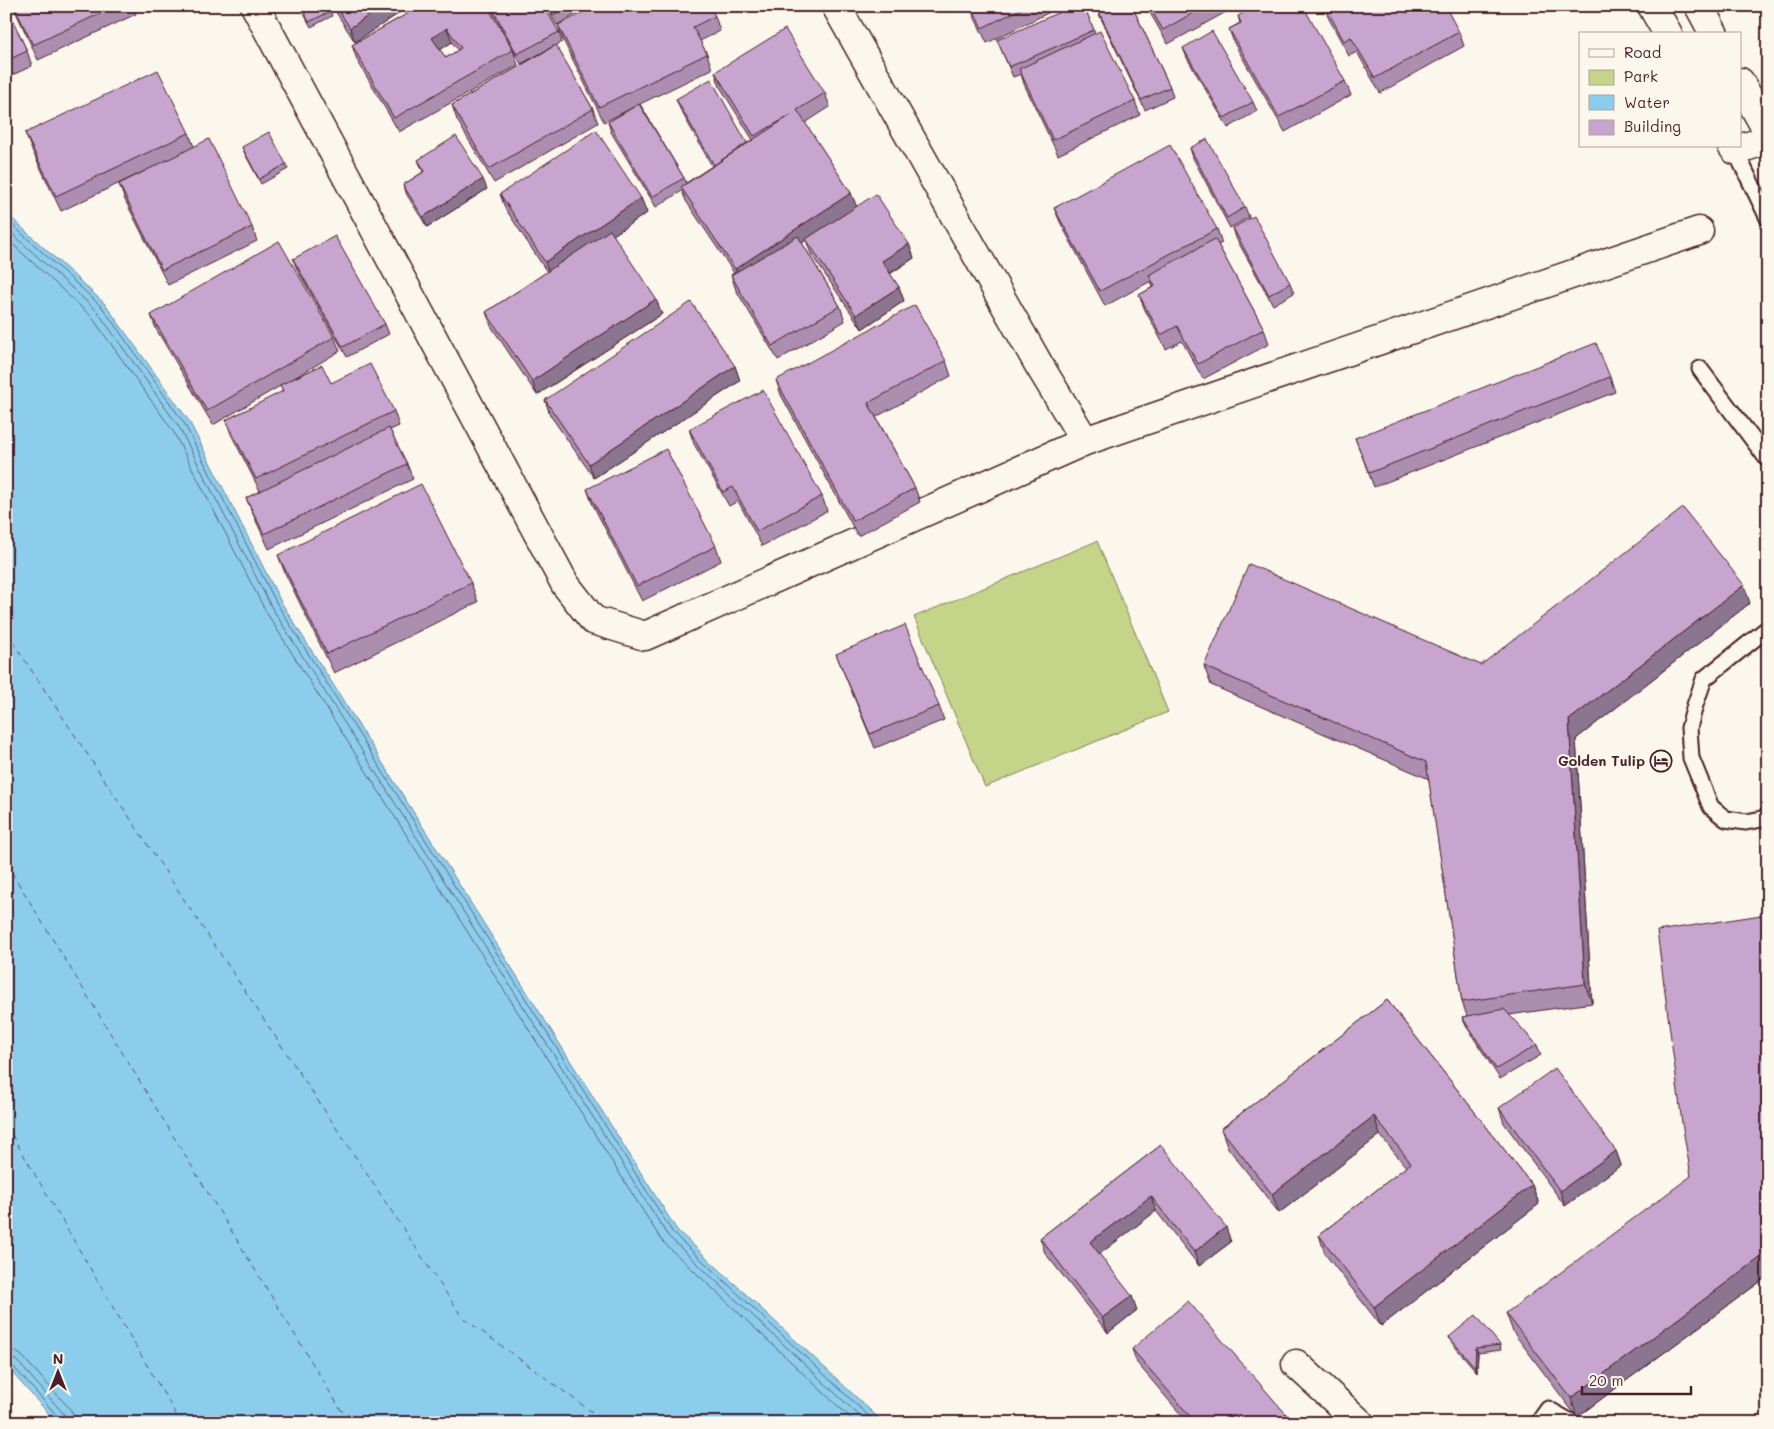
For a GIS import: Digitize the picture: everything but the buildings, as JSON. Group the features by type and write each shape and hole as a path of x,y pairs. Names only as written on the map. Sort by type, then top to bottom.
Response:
{"street":[{"path":"255,6 565,584 593,620 645,636 1085,441 1699,230"},
{"path":"836,6 1039,365 1085,441"},
{"path":"1652,6 1667,32"},
{"path":"1698,6 1713,32"},
{"path":"1742,86 1768,132"},
{"path":"1742,146 1768,140"},
{"path":"1296,1364 1360,1423"}],"lane":[{"path":"1734,148 1768,218"},
{"path":"1700,369 1766,455"},
{"path":"1768,628 1704,679 1689,728 1691,758 1712,808 1726,819 1746,822 1762,819 1768,815"},
{"path":"1538,1423 1548,1409 1573,1423"}],"green space":[{"path":"1097,541 1168,712 985,787 914,617"}],"water":[{"path":"6,213 105,304 189,421 281,602 677,1230 884,1423 57,1423 6,1366"}],"ferry route":[{"path":"6,632 462,1317 607,1423"},
{"path":"6,863 341,1410 359,1423"},
{"path":"6,1125 181,1423"}],"place":[{"name":"Golden Tulip","path":"1661,761"}]}
